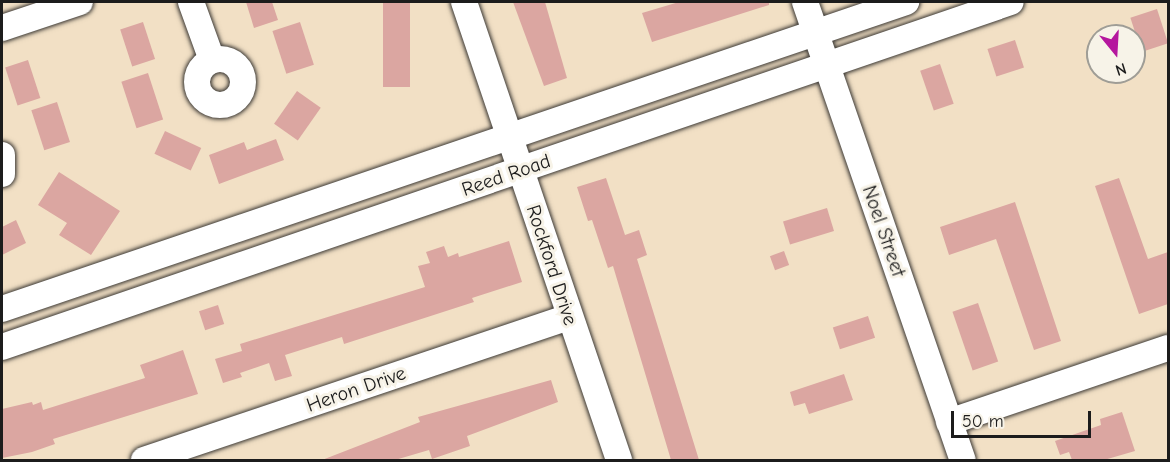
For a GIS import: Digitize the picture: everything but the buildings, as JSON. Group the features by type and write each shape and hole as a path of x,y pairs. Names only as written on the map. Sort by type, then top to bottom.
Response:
{"street":[{"path":"2,28 80,2"},
{"path":"191,2 212,60"},
{"name":"Rockford Drive","path":"464,2 619,460"},
{"name":"Noel Street","path":"805,2 963,460"},
{"name":"Reed Road","path":"2,309 906,2"},
{"name":"Reed Road","path":"2,347 1011,2"},
{"path":"2,155 2,174"},
{"path":"120,269 130,303"},
{"name":"Heron Drive","path":"144,460 569,317"},
{"path":"949,422 1168,348"}]}
